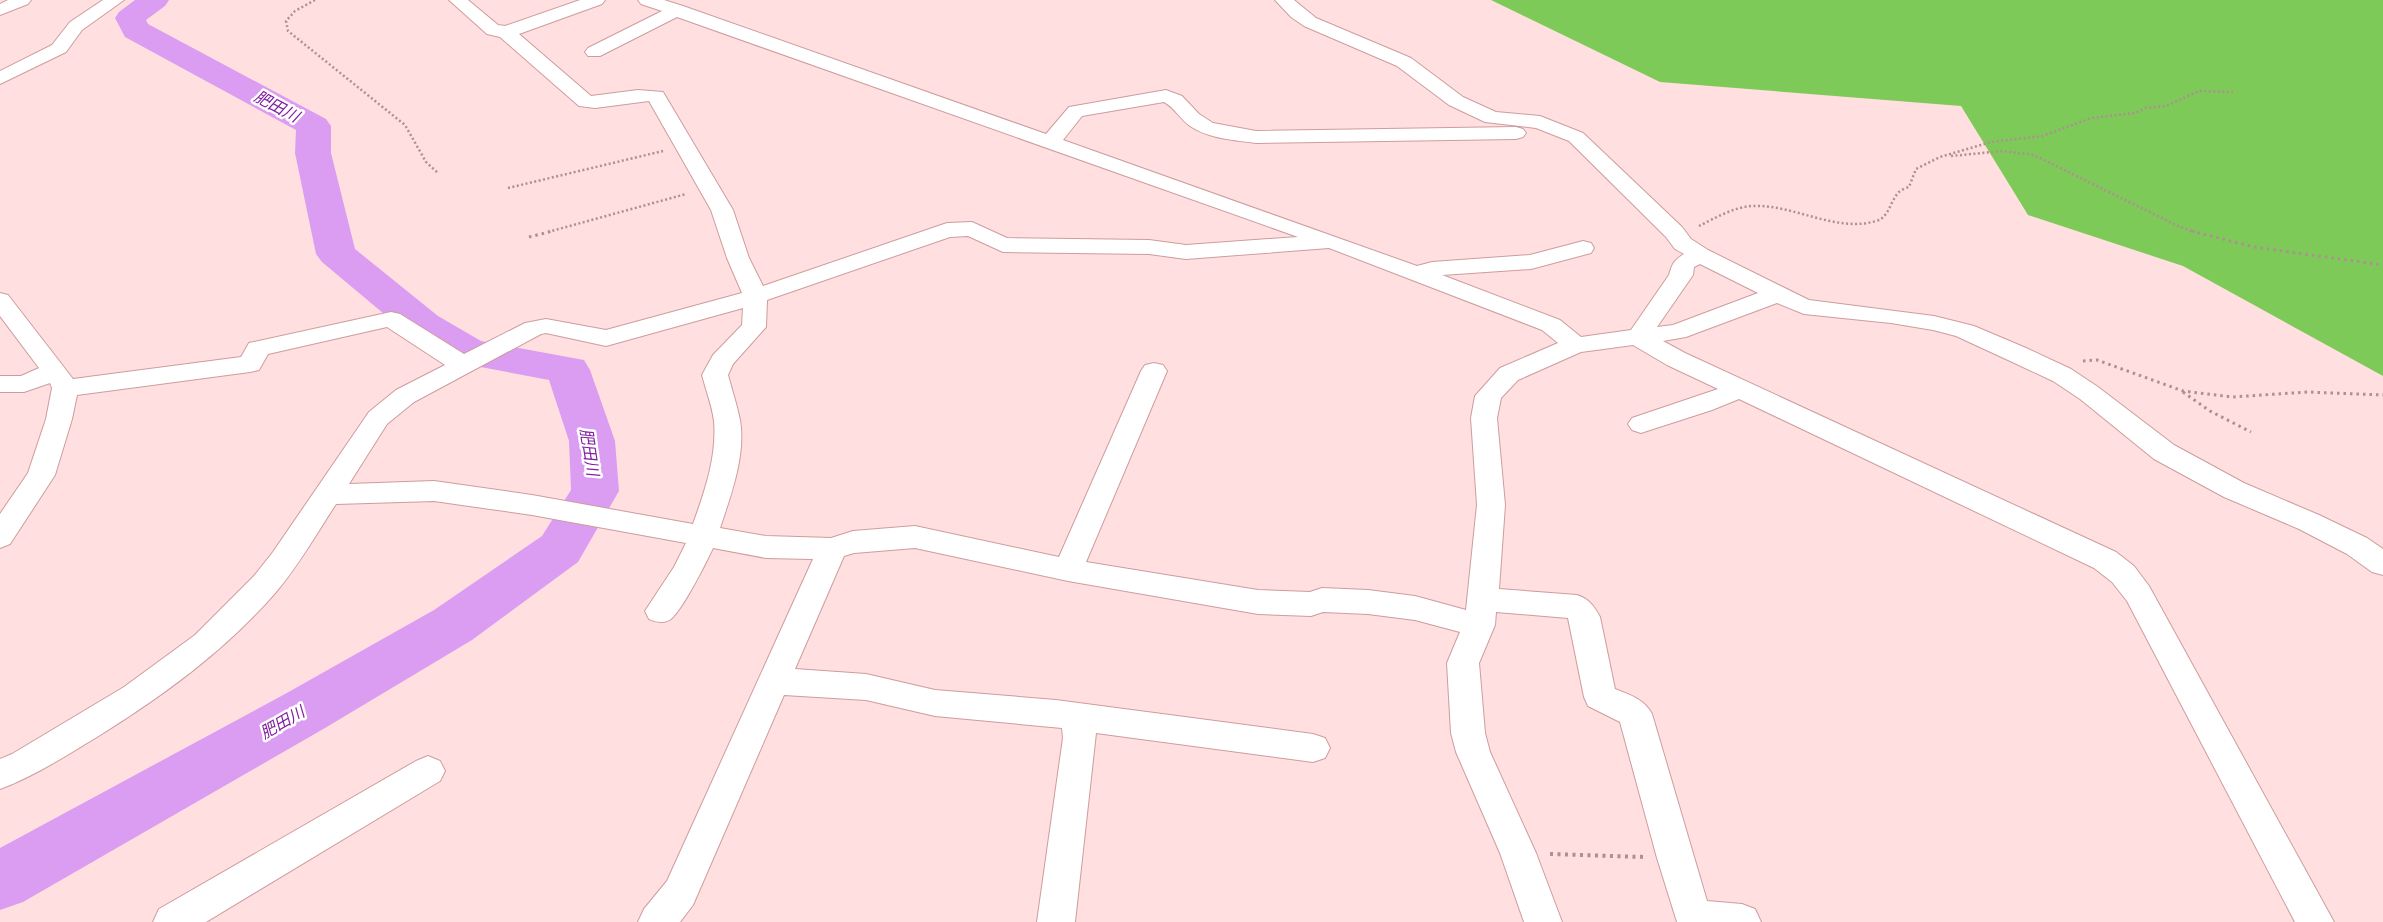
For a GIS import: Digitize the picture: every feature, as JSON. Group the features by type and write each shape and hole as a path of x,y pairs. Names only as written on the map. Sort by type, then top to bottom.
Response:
{"street":[{"path":"0,10 22,0"},
{"path":"0,78 60,48 63,39 83,21 115,0"},
{"path":"458,0 494,30 506,32 596,0"},
{"path":"647,0 1331,241 1551,325 1576,344"},
{"path":"594,52 678,11 696,0"},
{"path":"1284,0 1297,13 1310,22 1404,62 1456,101 1492,118 1540,122 1576,137 1674,232 1683,244 1700,254 1804,307 1891,316 1965,331 2062,375 2089,393 2164,452 2234,490 2309,522 2357,546 2383,564"},
{"path":"506,32 586,102 644,94 656,96 722,210 738,258 755,295 754,327 722,361 716,375 727,421 723,479 699,548 678,586 660,611"},
{"path":"1051,141 1076,111 1166,96 1179,100 1193,119 1217,131 1256,137 1526,133 1540,122"},
{"path":"0,774 24,764 136,696 206,644 265,584 284,560 378,418 388,408 405,396 534,328 546,326 606,338 692,316 947,230 972,229 1003,245 1149,247 1186,252 1331,241"},
{"path":"1416,273 1432,269 1531,262 1583,248"},
{"path":"1643,337 1643,329 1681,275 1683,264 1700,254"},
{"path":"1543,922 1518,853 1473,752 1468,733 1463,663 1481,612 1490,505 1484,418 1488,396 1509,374 1576,344 1643,337 1685,330 1779,294"},
{"path":"0,300 60,379 59,419 41,475 0,537"},
{"path":"0,384 24,384 60,379 250,364 258,348 391,319 464,365"},
{"path":"1643,337 1676,359 2105,560 2123,574 2138,594 2315,922"},
{"path":"1068,570 1154,371"},
{"path":"1641,424 1660,416 1694,408 1738,388"},
{"path":"328,494 434,491 532,504 766,547 832,549 852,542 915,537 1068,570 1258,602 1311,604 1322,600 1368,602 1414,608 1481,612 1576,608 1585,617 1600,697 1624,706 1634,714 1694,917 1742,922"},
{"path":"657,922 680,893 832,549"},
{"path":"773,682 823,683 866,688 935,703 1077,717 1313,748"},
{"path":"1056,922 1080,738 1077,717"},
{"path":"172,922 428,771"}],"path":[{"path":"315,0 289,16 286,21 288,31 405,125 426,162 438,173"},
{"path":"1674,232 1699,226 1728,212 1752,206 1801,212 1841,225 1874,222 1880,220 1890,208 1899,192 1909,187 1916,168 1943,156 1997,141 2042,136 2091,118 2135,113 2145,108 2166,106 2199,91 2233,92"},
{"path":"508,188 685,145"},
{"path":"1943,156 1984,152 2022,152 2034,155 2178,226 2210,237 2254,247 2383,265"},
{"path":"530,236 709,187"},
{"path":"2062,375 2085,359 2097,360 2183,391 2232,397 2308,392 2383,395"},
{"path":"2183,391 2210,411 2251,432"},
{"path":"1518,853 1675,858"}],"green space":[{"path":"1491,0 2383,0 2383,376 2183,266 2028,215 1961,106 1660,82"}],"waterway":[{"name":"肥田川","path":"0,881 305,711 453,625 560,549 595,491 592,441 568,370 469,352 423,325 336,254 313,153 314,126 136,30 130,18 154,0"}]}
